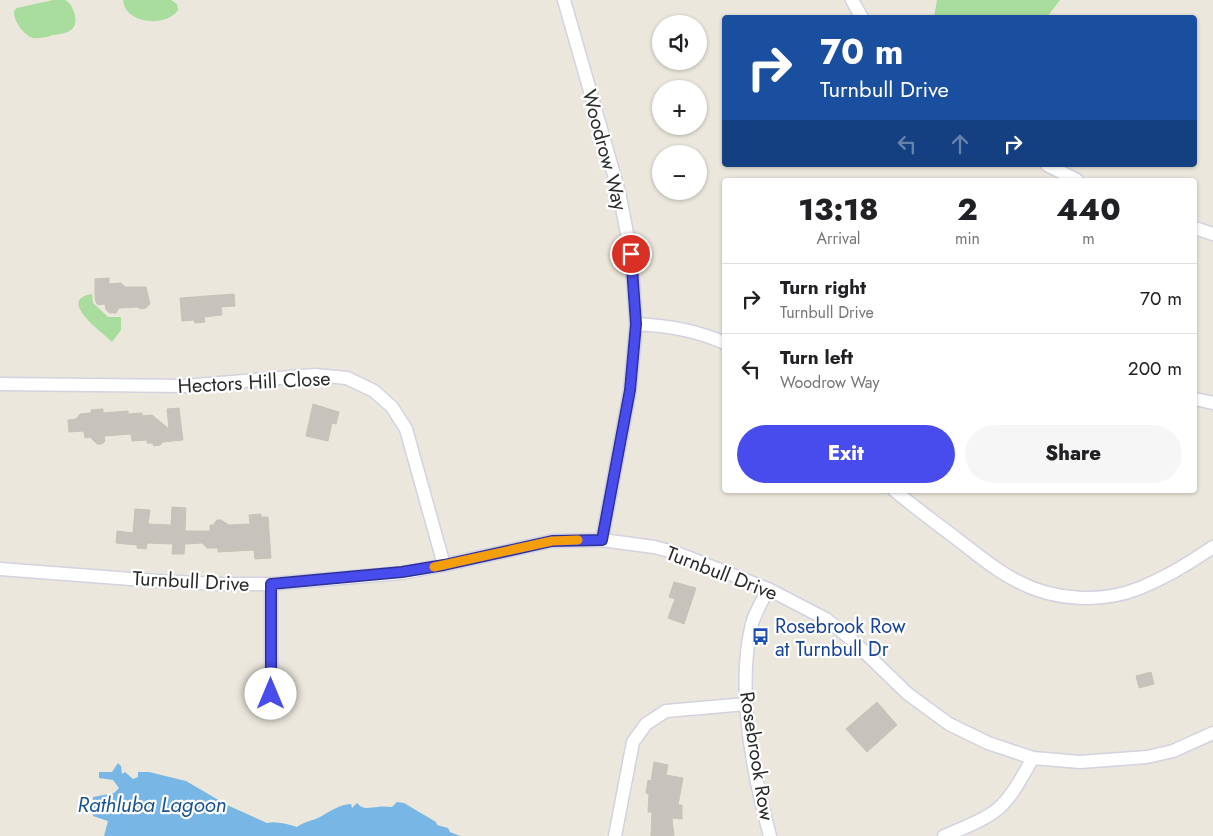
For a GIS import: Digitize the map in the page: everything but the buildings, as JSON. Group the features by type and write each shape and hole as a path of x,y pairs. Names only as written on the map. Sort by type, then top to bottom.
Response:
{"street":[{"name":"Woodrow Way","path":"564,0 619,192 631,254 636,324 630,390 602,540"},
{"path":"852,0 860,15"},
{"path":"1052,167 1073,178"},
{"path":"1197,229 1213,234"},
{"path":"636,324 665,326 702,333 722,342"},
{"name":"Hectors Hill Close","path":"0,384 184,386 314,375 347,378 374,391 392,407 406,429 444,565"},
{"path":"1197,399 1213,403"},
{"path":"898,493 996,568 1019,583 1049,594 1086,598 1109,596 1139,588 1179,570 1213,547"},
{"name":"Turnbull Drive","path":"0,569 157,581 271,584 402,572 444,565 552,541 602,540 654,547 677,553 768,589 826,619 851,639 908,694 948,724 988,744 1033,758 1080,762 1147,757 1172,751 1213,734"},
{"path":"271,584 271,694"},
{"name":"Rosebrook Row","path":"768,589 752,623 746,670 746,704 759,794 770,836"},
{"path":"615,836 633,742 646,724 666,711 746,704"},
{"path":"944,836 973,824 995,811 1014,791 1033,758"}],"green space":[{"path":"53,0 65,0 72,6 75,18 74,27 67,32 43,38 33,38 22,31 15,19 14,11 17,8"},
{"path":"123,0 171,0 177,4 178,10 172,16 165,19 147,21 131,14 125,8"},
{"path":"937,0 1060,0 1049,15 934,15"},
{"path":"92,294 93,303 108,317 121,317 121,330 112,342 80,310 79,303 82,297"}],"water":[{"name":"Rathluba Lagoon","path":"118,763 121,766 122,774 125,772 133,779 138,777 138,772 149,772 186,781 227,805 267,823 286,824 297,827 342,806 351,804 352,808 357,803 365,808 392,807 397,802 404,803 436,822 437,825 448,828 450,832 460,836 104,836 108,821 93,816 93,797 114,793 119,788 113,780 99,778 99,772 112,772"}],"slow traffic":[{"path":"434,567 552,541 578,540"}],"place":[{"name":"Rosebrook Row at Turnbull Dr","path":"761,637"}],"route":[{"path":"271,694 271,584 402,572 444,565 552,541 602,540 630,390 636,324 631,254"}]}
